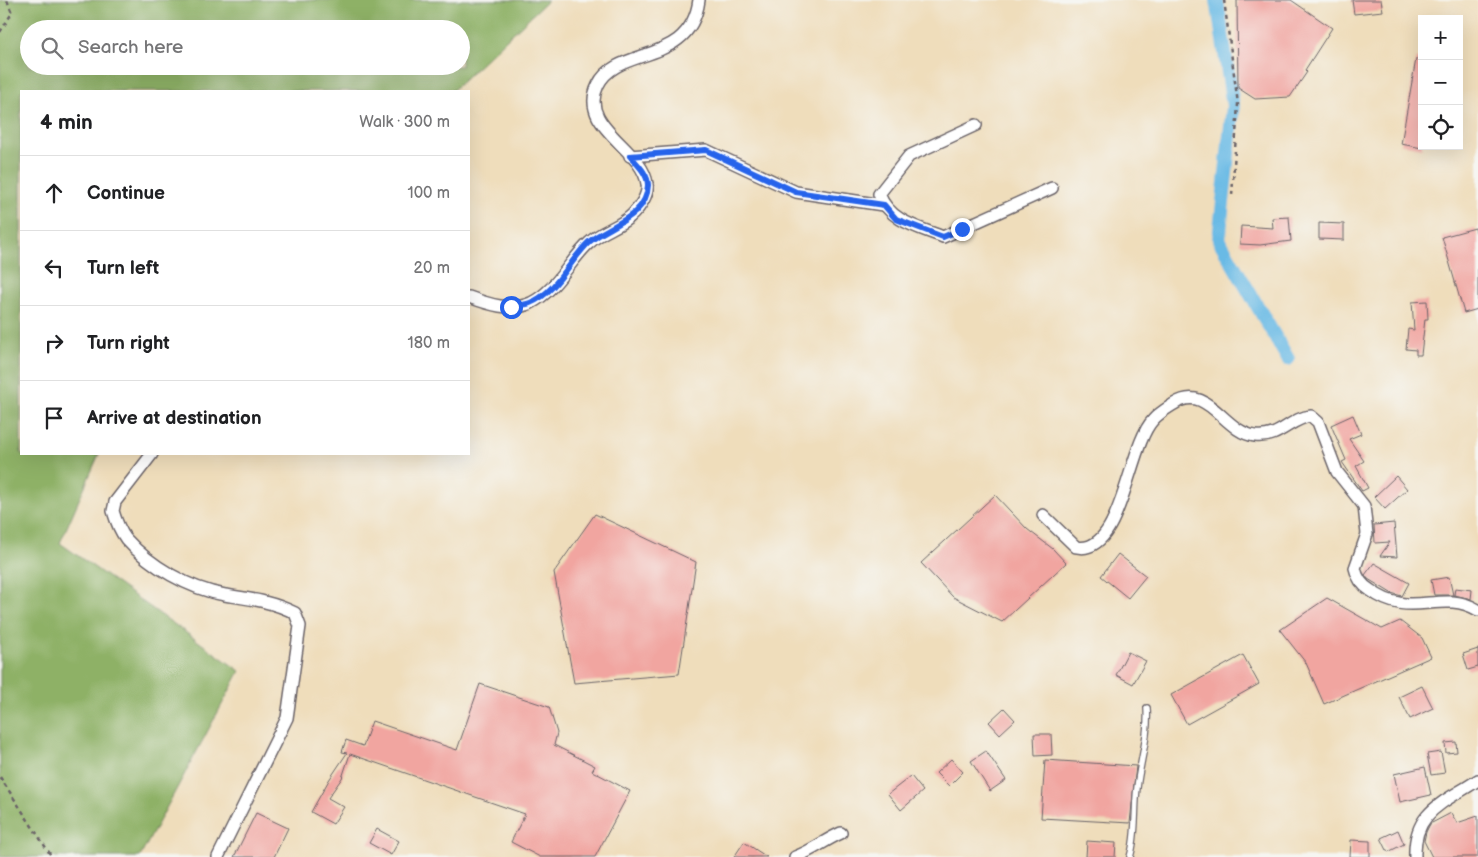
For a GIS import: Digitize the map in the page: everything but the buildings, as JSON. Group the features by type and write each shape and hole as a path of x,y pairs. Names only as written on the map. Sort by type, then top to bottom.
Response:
{"street":[{"path":"470,297 511,307 531,303 550,288 589,243 634,213 644,199 648,185 643,171 595,111 594,97 598,84 608,70 651,54 674,43 684,35 697,15 699,0"},
{"path":"976,125 909,156 879,194 884,205 896,219 943,237 1052,188"},
{"path":"630,156 706,150 796,192 884,205"},
{"path":"1043,516 1076,547 1082,549 1096,544 1106,533 1119,507 1139,442 1145,429 1161,412 1186,398 1203,400 1236,428 1253,436 1273,434 1304,417 1310,416 1318,422 1337,472 1364,506 1367,534 1355,568 1363,585 1381,598 1398,604 1408,605 1445,601 1467,605 1478,610"},
{"path":"151,455 115,502 112,511 126,538 144,555 175,576 196,587 224,595 253,598 279,605 294,613 300,626 287,718 218,857"},
{"path":"1415,857 1416,831 1427,815 1478,780"},
{"path":"795,857 809,852 823,840 841,833"}],"lane":[{"path":"1130,857 1134,841 1140,766 1148,732 1147,708"}],"path":[{"path":"0,32 12,13 7,0"},
{"path":"1224,0 1238,104 1232,196"},
{"path":"0,777 52,857"}],"green space":[{"path":"0,0 548,0 470,74 470,20 20,20 20,75 469,75 453,90 20,90 20,455 99,455 60,543 240,671 140,857 0,857"}],"waterway":[{"path":"1217,0 1233,106 1219,240 1288,359"}],"route":[{"path":"511,307 531,303 550,288 589,243 634,213 644,199 648,185 643,171 630,156 706,150 796,192 884,205 896,219 943,237 962,229"}]}
